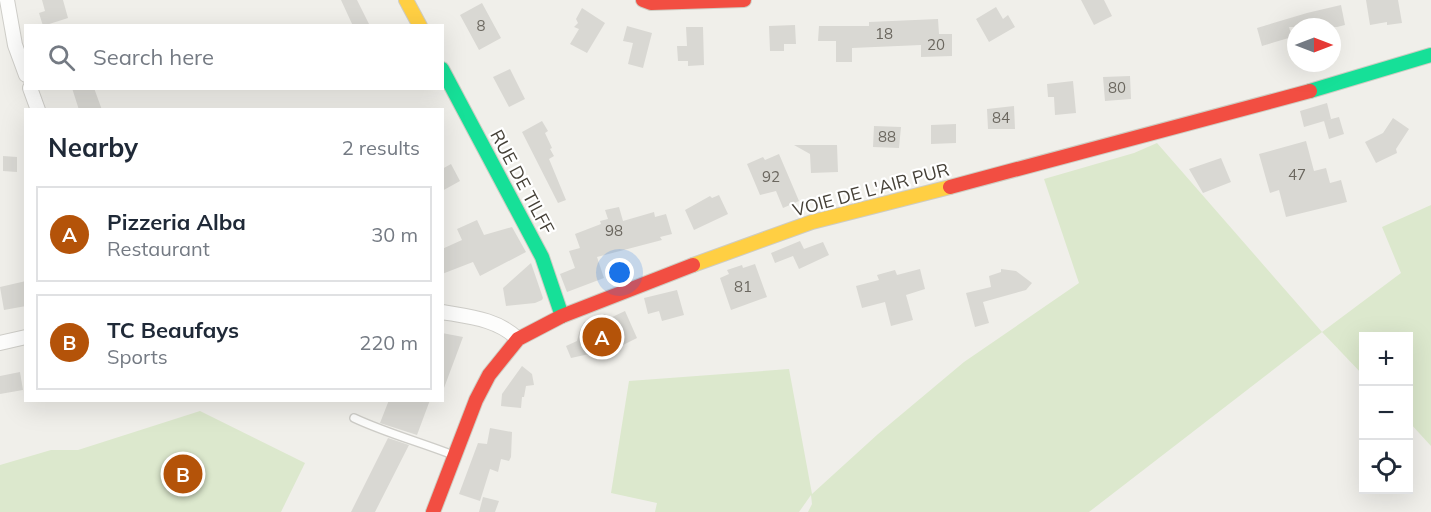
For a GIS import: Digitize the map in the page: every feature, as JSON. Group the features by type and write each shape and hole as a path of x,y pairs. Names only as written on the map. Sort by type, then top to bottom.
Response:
{"main road":[{"path":"406,0 419,24"},
{"path":"643,0 651,3 744,0"},
{"name":"VOIE DE L'AIR PUR","path":"433,512 476,400 489,375 518,339 562,316 741,246 812,222 1034,166 1342,83 1431,55"},
{"name":"RUE DE TILFF","path":"444,73 542,257 562,316"}],"street":[{"path":"7,0 15,45 24,70"},
{"path":"31,90 37,108"},
{"path":"444,312 490,321 509,330 518,339"},
{"path":"0,342 24,337"}],"lane":[{"path":"354,418 380,430 455,456"}],"green space":[{"path":"1157,143 1322,332 1089,512 808,512 812,504 811,495 799,512 655,512 657,503 611,493 629,381 789,369 812,494 878,434 964,362 1079,283 1044,179 1134,153"},
{"path":"1431,205 1431,446 1413,426 1413,332 1359,332 1359,371 1322,332 1401,273 1382,227"},
{"path":"200,411 305,463 281,512 0,512 0,465 51,450 78,450"}],"building":[{"path":"42,0 63,0 68,18 42,24 39,13 45,11"},
{"path":"341,0 357,0 369,24 352,24"},
{"path":"1081,0 1104,0 1112,16 1094,25"},
{"path":"1366,0 1398,0 1402,23 1387,25 1387,22 1370,25"},
{"path":"482,3 501,38 479,50 460,15"},
{"path":"1341,5 1345,25 1341,26 1341,18 1290,18"},
{"path":"996,7 1003,19 1008,15 1015,27 989,42 976,19"},
{"path":"582,8 605,23 587,53 570,44 579,29 574,27 578,23 576,19"},
{"path":"938,19 939,34 952,34 952,56 921,57 921,45 852,48 852,62 836,62 836,41 818,41 819,26 869,26 869,22"},
{"path":"1287,19 1287,38 1262,46 1257,28"},
{"path":"795,25 796,44 784,44 784,51 770,51 769,26"},
{"path":"627,26 652,33 643,68 628,64 633,43 623,41"},
{"path":"686,27 703,27 704,65 688,66 688,61 678,61 677,46 687,46"},
{"path":"510,69 525,99 509,107 493,77"},
{"path":"1130,76 1131,99 1105,101 1103,77"},
{"path":"1073,81 1076,113 1055,115 1054,97 1048,97 1047,84"},
{"path":"73,90 95,90 101,108 78,108"},
{"path":"1327,103 1331,119 1304,127 1300,111"},
{"path":"1014,106 1015,129 988,129 987,109"},
{"path":"1339,117 1344,134 1329,139 1324,121"},
{"path":"1393,118 1409,129 1396,149 1397,153 1376,163 1365,142 1383,133"},
{"path":"542,121 548,131 545,133 554,156 549,159 566,200 558,203 522,132"},
{"path":"956,124 956,143 931,144 931,125"},
{"path":"874,126 901,127 899,148 873,147"},
{"path":"1306,141 1314,171 1326,168 1330,183 1341,180 1347,202 1286,217 1279,190 1270,193 1259,154"},
{"path":"794,145 837,145 838,172 811,173 810,154"},
{"path":"779,154 799,201 783,208 776,191 760,195 747,164 763,157 765,160"},
{"path":"3,156 17,157 17,172 3,171"},
{"path":"1221,158 1231,182 1203,193 1189,169"},
{"path":"451,164 460,181 444,190 444,168"},
{"path":"719,195 728,214 694,230 685,210 710,196 712,198"},
{"path":"619,207 623,221 654,212 655,217 666,214 672,234 660,237 662,240 597,257 604,278 567,292 560,274 575,268 569,251 580,248 575,234 601,224 600,221 608,219 605,210"},
{"path":"477,220 484,235 512,227 526,252 480,276 473,262 444,273 444,248 462,240 457,229"},
{"path":"800,241 804,249 823,242 829,255 799,269 793,256 775,263 771,253"},
{"path":"531,263 542,300 535,303 506,306 503,288"},
{"path":"755,264 767,297 731,310 720,278 729,274 727,270"},
{"path":"920,269 925,289 906,295 913,320 891,326 885,302 862,308 856,286 879,280 877,275 895,270 897,275"},
{"path":"1001,269 1016,271 1032,283 1026,290 983,302 989,323 975,327 966,293 991,287 989,276 1001,272"},
{"path":"24,281 24,306 4,310 0,287"},
{"path":"677,290 684,315 662,321 659,311 648,314 644,298"},
{"path":"625,311 637,338 619,347 616,343 594,350 594,353 571,358 566,346 577,341 584,322 605,314 608,319"},
{"path":"444,333 463,337 444,388"},
{"path":"522,366 532,374 534,385 526,386 521,408 501,406 502,394"},
{"path":"20,372 23,390 0,394 0,376"},
{"path":"388,402 429,402 417,435 380,423"},
{"path":"490,428 512,432 511,457 509,461 501,459 498,472 490,469 480,501 459,494 478,443 487,444"},
{"path":"388,438 409,445 375,512 351,512"},
{"path":"483,497 499,501 495,512 479,512"}],"traffic: fast":[{"path":"1310,91 1431,55"},
{"path":"444,73 542,257 562,316"}],"traffic: slow":[{"path":"406,0 419,24"},
{"path":"693,265 812,222 950,187"}],"traffic: jam":[{"path":"643,0 651,3 744,0"},
{"path":"950,187 1310,91"},
{"path":"433,512 476,400 489,375 518,339 562,316 693,265"}],"place":[{"name":"Pizzeria Alba","path":"602,337"},
{"name":"TC Beaufays","path":"183,474"}]}
